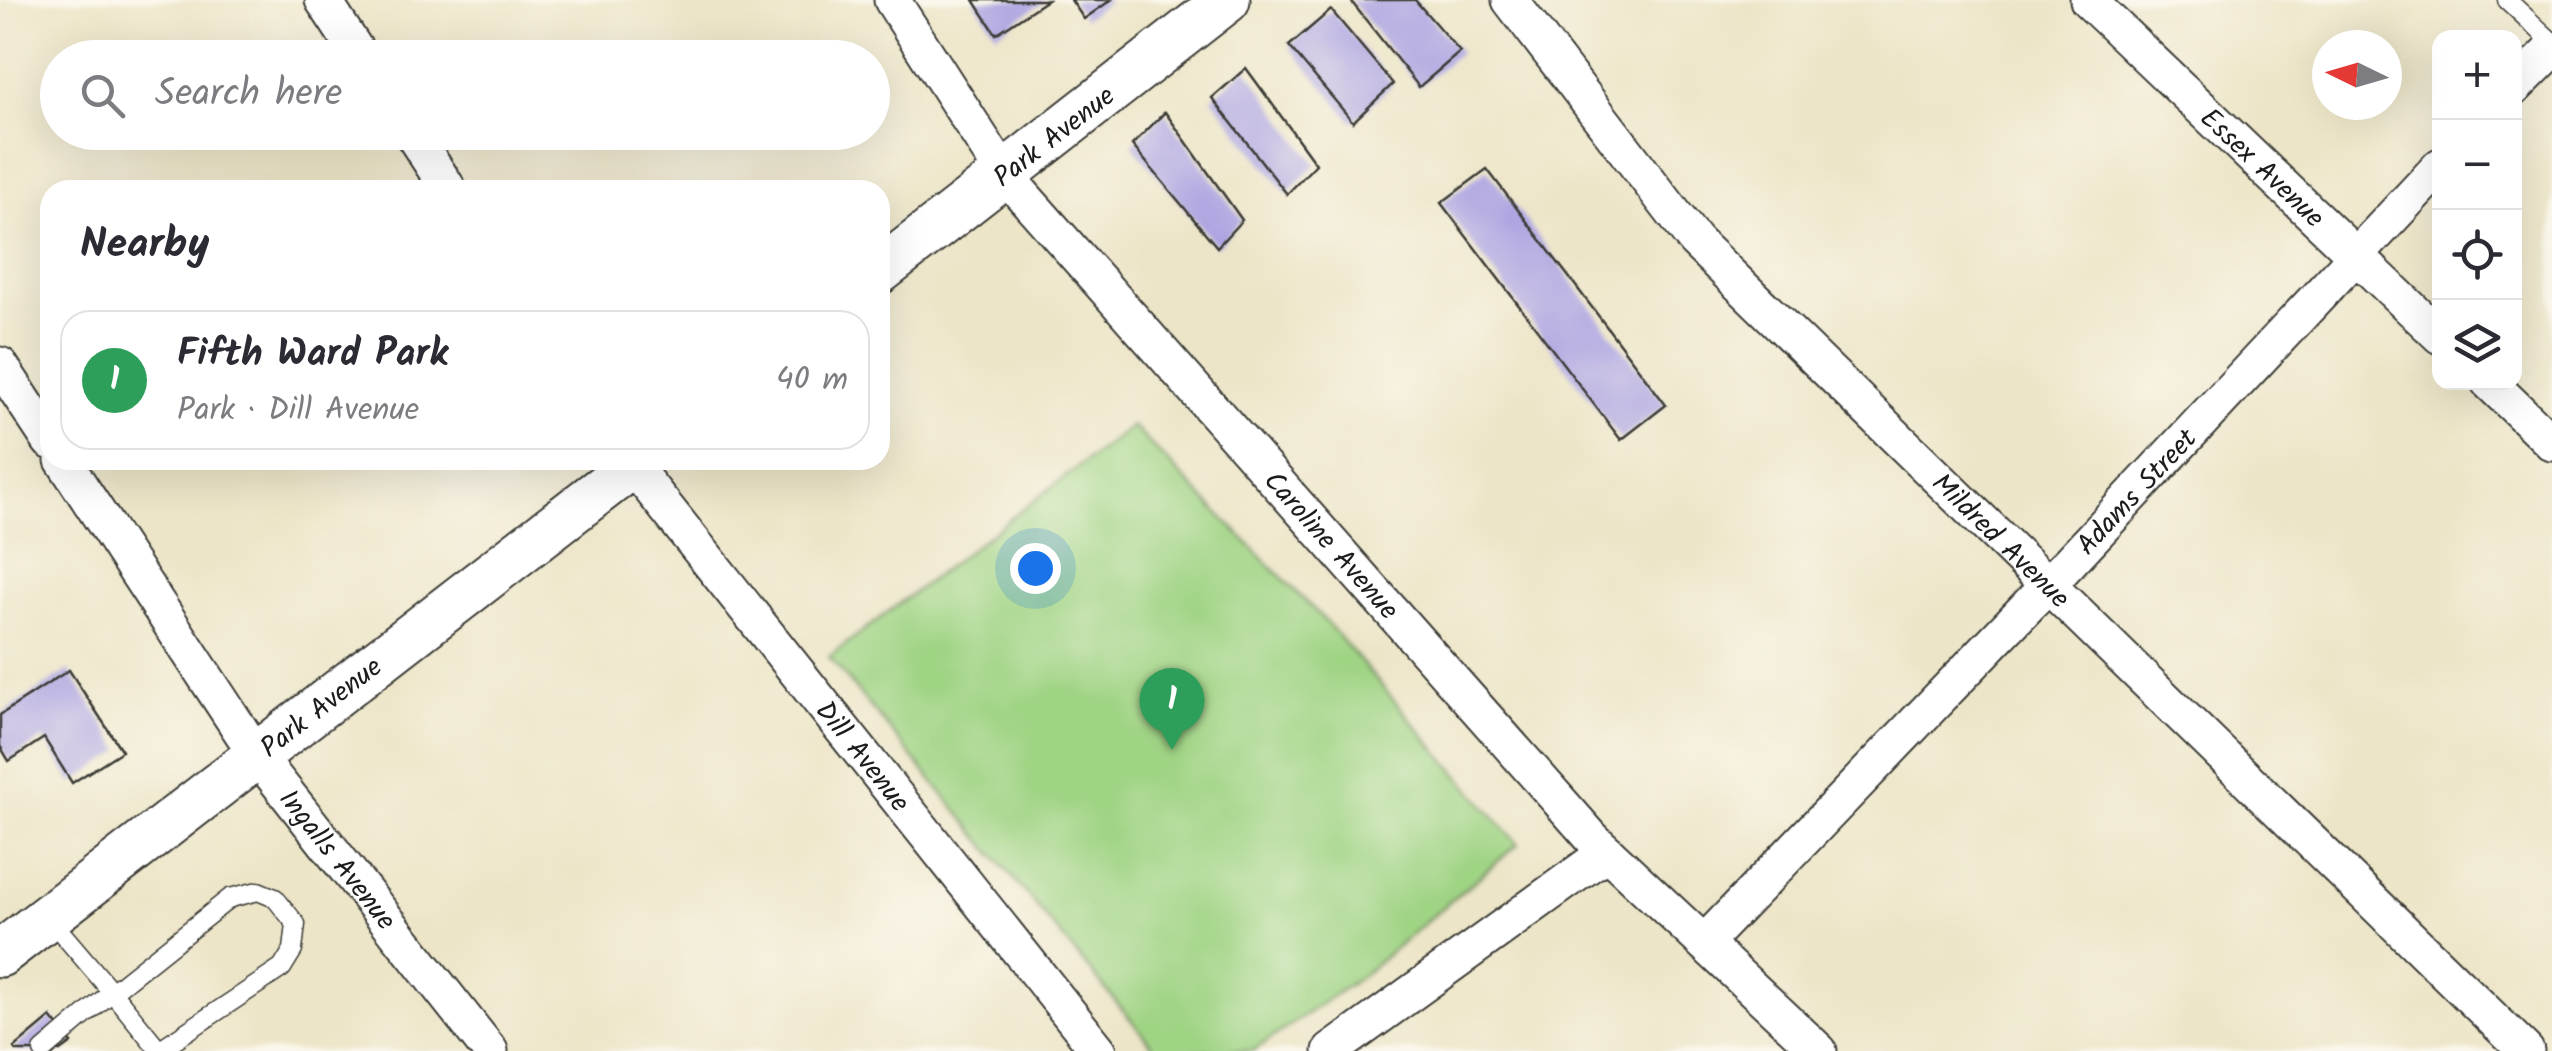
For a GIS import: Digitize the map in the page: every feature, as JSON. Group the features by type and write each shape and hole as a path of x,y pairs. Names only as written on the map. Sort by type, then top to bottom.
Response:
{"street":[{"path":"324,0 350,40"},
{"name":"Caroline Avenue","path":"892,0 1004,174 1606,852 1819,1051"},
{"name":"Park Avenue","path":"890,264 1227,0"},
{"name":"Mildred Avenue","path":"1510,0 1695,241 2526,1051"},
{"name":"Essex Avenue","path":"2088,0 2432,328"},
{"path":"2522,80 2552,50"},
{"path":"423,150 442,180"},
{"name":"Adams Street","path":"1704,943 2047,586 2432,174"},
{"path":"0,365 40,426"},
{"path":"2496,390 2552,443"},
{"name":"Ingalls Avenue","path":"70,470 258,757 490,1051"},
{"name":"Park Avenue","path":"0,954 623,470"},
{"name":"Dill Avenue","path":"639,470 1100,1051"},
{"path":"1331,1051 1606,852"}],"lane":[{"path":"2507,0 2552,42"},
{"path":"43,1051 112,992 230,898 258,891 275,898 296,924 294,950 282,968 160,1051 112,992 48,918"}],"green space":[{"path":"1132,426 1330,626 1518,844 1363,975 1253,1051 1157,1051 829,657"}],"building":[{"path":"974,0 1047,0 996,34"},
{"path":"1071,0 1111,0 1084,19"},
{"path":"1350,0 1415,0 1460,52 1419,87"},
{"path":"1331,10 1393,84 1353,122 1289,46"},
{"path":"1246,68 1316,164 1287,194 1212,98"},
{"path":"1165,112 1242,220 1217,247 1132,145"},
{"path":"1487,169 1666,405 1621,440 1441,203"},
{"path":"69,670 122,751 72,783 44,738 9,761 0,746 0,715"},
{"path":"51,1017 72,1043 61,1051 16,1051 14,1048"}],"place":[{"name":"Fifth Ward Park","path":"1172,750"}]}
